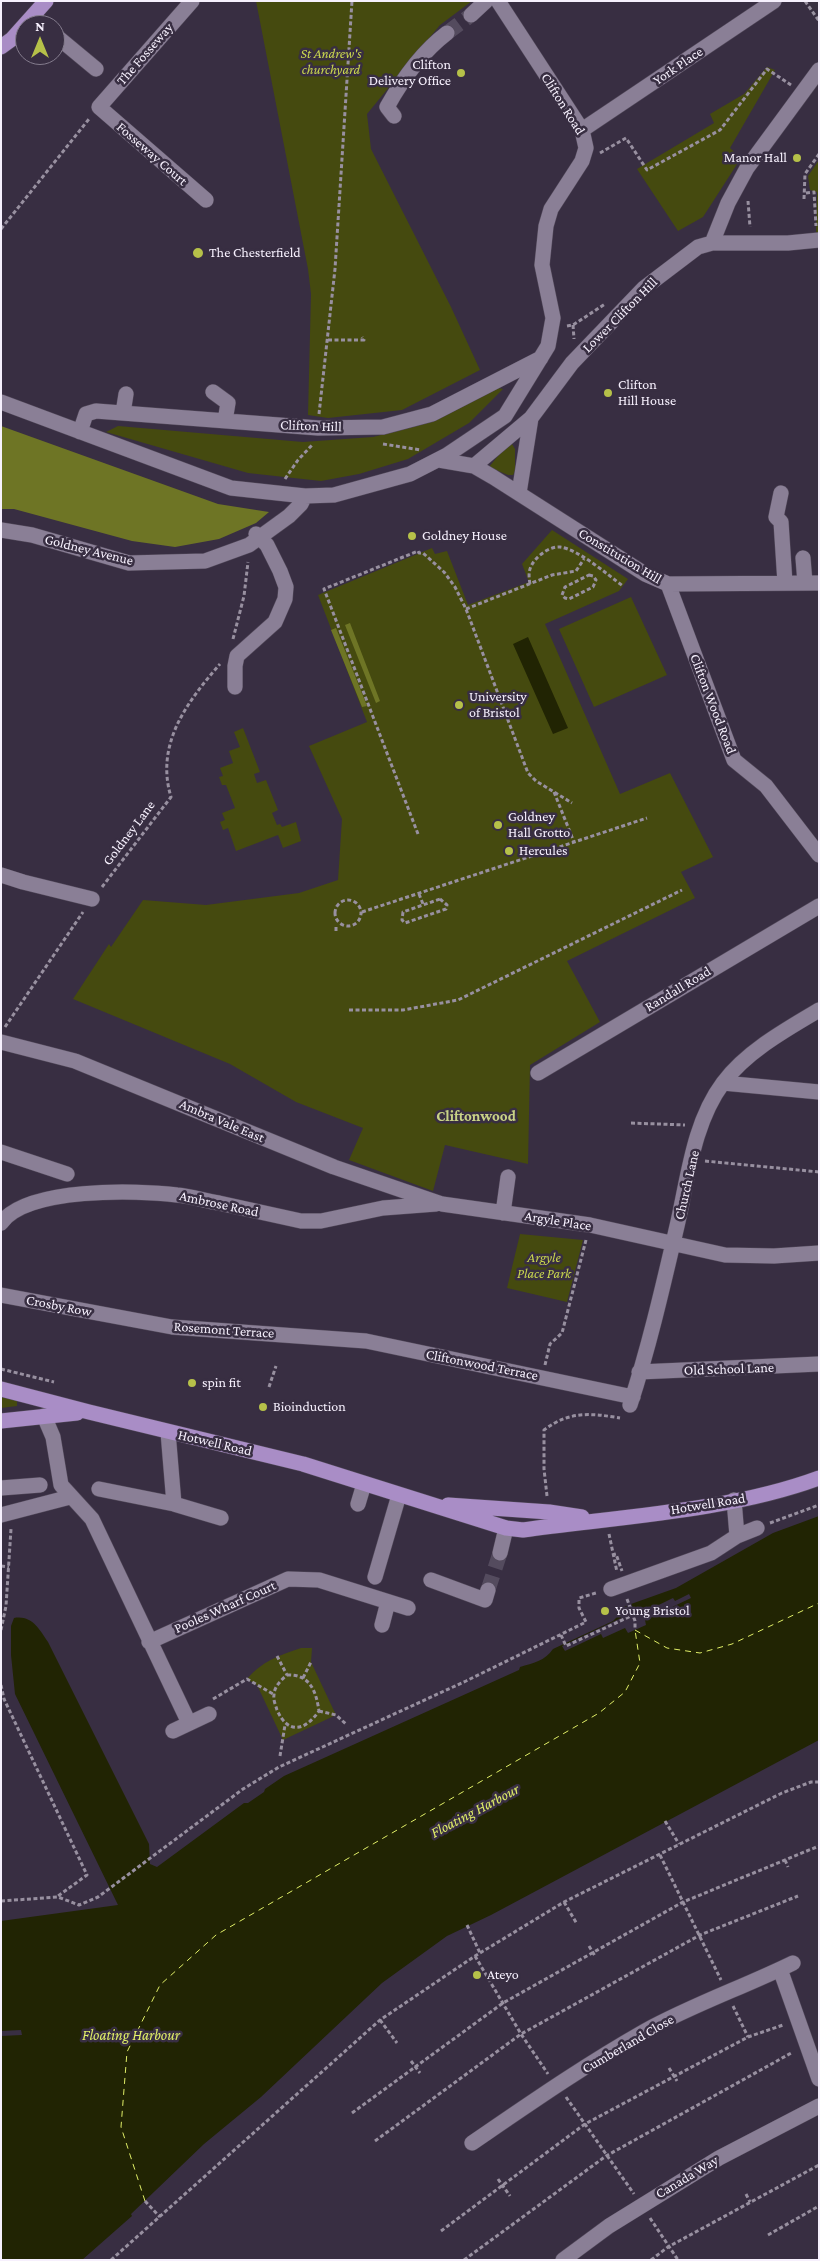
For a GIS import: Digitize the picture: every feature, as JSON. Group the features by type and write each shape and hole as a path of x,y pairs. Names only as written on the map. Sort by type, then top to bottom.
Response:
{"main road":[{"path":"40,15 46,1"},
{"path":"1,47 15,37"},
{"name":"Hotwell Road","path":"1,1389 303,1464 426,1504 506,1528 523,1530 699,1507 796,1487 819,1478"},
{"path":"1,1420 89,1412"},
{"name":"Hotwell Road","path":"426,1504 549,1512 601,1519"}],"street":[{"name":"The Fosseway","path":"99,107 192,1"},
{"path":"471,15 486,1"},
{"name":"Clifton Road","path":"443,457 505,416 548,346 553,318 542,265 546,226 551,209 586,148 582,130 498,1"},
{"name":"York Place","path":"582,130 774,1"},
{"path":"394,116 387,107 398,86 433,44 446,33"},
{"path":"65,43 96,69"},
{"path":"712,243 747,168 819,70"},
{"name":"Fosseway Court","path":"99,107 206,200"},
{"name":"Lower Clifton Hill","path":"474,466 532,418 572,363 644,288 698,247 712,243 788,243 819,240"},
{"name":"Clifton Hill","path":"80,432 86,414 96,411 225,421 319,435 383,427 432,414 541,357"},
{"path":"213,392 228,403 225,421"},
{"path":"123,413 126,394"},
{"path":"1,402 231,488 305,496 334,495 410,474 443,457"},
{"name":"Lower Clifton Hill","path":"519,493 532,418"},
{"name":"Constitution Hill","path":"443,457 474,466 645,574 668,584 812,583"},
{"path":"781,493 776,517 780,522 785,583"},
{"name":"Goldney Avenue","path":"1,530 32,535 129,563 205,561 255,539 289,516 301,504 305,496"},
{"path":"235,687 237,656 274,622 285,599 286,587 267,545 255,539"},
{"path":"803,558 812,583"},
{"name":"Clifton Wood Road","path":"668,584 734,760 766,786 813,837 819,855"},
{"path":"1,875 92,899"},
{"name":"Randall Road","path":"538,1073 819,906"},
{"name":"Church Lane","path":"631,1402 673,1243 701,1126 710,1104 723,1083 740,1064 790,1028 819,1010"},
{"name":"Ambra Vale East","path":"2,1036 75,1061 334,1167 442,1204"},
{"path":"723,1083 819,1092"},
{"path":"1,1152 67,1174"},
{"path":"503,1213 508,1177"},
{"name":"Ambrose Road","path":"1,1223 5,1217 39,1200 118,1192 178,1195 301,1221 321,1221 383,1208 442,1204"},
{"name":"Argyle Place","path":"442,1204 590,1225 714,1253 737,1256 792,1256 819,1253"},
{"name":"Crosby Row","path":"1,1295 117,1317"},
{"name":"Rosemont Terrace","path":"117,1317 172,1327 194,1327 331,1338"},
{"name":"Cliftonwood Terrace","path":"331,1338 366,1341 631,1402"},
{"name":"Old School Lane","path":"639,1372 819,1364"},
{"path":"44,1416 52,1437 61,1485 92,1519 189,1724"},
{"path":"168,1432 174,1504"},
{"path":"358,1504 364,1484"},
{"path":"1,1488 40,1485"},
{"path":"99,1489 174,1504 221,1518"},
{"path":"375,1577 399,1495"},
{"path":"7,1514 70,1497"},
{"path":"734,1500 737,1536"},
{"path":"500,1552 506,1528"},
{"path":"618,1591 711,1552 737,1536 757,1528"},
{"name":"Pooles Wharf Court","path":"149,1642 288,1579 319,1580 408,1608"},
{"path":"432,1580 485,1600 488,1590"},
{"path":"382,1625 388,1602"},
{"path":"173,1731 209,1714"},
{"name":"Cumberland Close","path":"472,2143 557,2085 645,2031 726,1991 786,1966 806,2045"},
{"path":"806,2045 819,2079"},
{"name":"Canada Way","path":"562,2260 609,2226 719,2158 819,2106"}],"path":[{"path":"281,494 285,478 319,435 335,269 352,1"},
{"path":"805,1 819,21"},
{"path":"584,154 600,153 626,138 647,170 720,130 767,68 802,92"},
{"path":"1,229 99,107"},
{"path":"804,199 806,193 805,174 819,154"},
{"path":"740,181 747,195 749,226 753,229"},
{"path":"806,193 814,192 817,214 816,228 808,228"},
{"path":"552,328 573,325 608,302 630,303"},
{"path":"328,340 364,340 362,337"},
{"path":"375,442 443,457"},
{"path":"230,646 244,596 255,539"},
{"path":"530,584 528,573 541,554 557,546 565,548 584,559 623,586"},
{"path":"418,834 324,589 418,551 423,553 444,572 455,587 466,609 528,773 536,781 572,803"},
{"path":"466,609 552,575 576,571 584,559"},
{"path":"593,576 597,568"},
{"path":"589,575 593,576 596,580 593,587 569,599 562,595 565,587 589,575"},
{"name":"Goldney Lane","path":"2,1036 92,899 171,797 166,782 165,760 172,737 196,691 221,662"},
{"path":"554,791 574,842"},
{"path":"362,912 647,818"},
{"path":"349,1010 403,1010 458,1000 682,890"},
{"path":"419,894 423,904"},
{"path":"347,899 354,900 362,912 361,918 356,924 350,926 343,925 337,921 335,914 336,907 340,902 347,899"},
{"path":"440,899 447,905 446,909 405,923 402,920 403,912 423,904 440,899"},
{"path":"336,927 336,933"},
{"path":"630,1123 701,1126"},
{"path":"692,1160 819,1172"},
{"path":"547,1356 550,1344 562,1333 590,1225"},
{"path":"269,1387 276,1366"},
{"path":"1,1369 54,1382"},
{"path":"549,1512 544,1469 544,1430 557,1420 577,1415 600,1415 627,1419 631,1402"},
{"path":"757,1528 819,1505"},
{"path":"1,1630 6,1606 9,1567 7,1514"},
{"path":"601,1519 614,1561"},
{"path":"1,1566 9,1567"},
{"path":"1,1901 58,1897 79,1905 98,1897 243,1789 279,1767 466,1681 586,1622 580,1608 579,1598 618,1591 633,1615 635,1630"},
{"path":"561,1635 566,1646 633,1615"},
{"path":"277,1656 287,1675"},
{"path":"303,1678 311,1662"},
{"path":"287,1675 303,1678 313,1688 319,1711"},
{"path":"280,1756 285,1724 275,1704 273,1694 279,1682 287,1675"},
{"path":"209,1714 213,1699 246,1679 273,1694"},
{"path":"1,1685 4,1699 87,1875 58,1897"},
{"path":"285,1724 294,1728 306,1726 319,1711"},
{"path":"319,1711 336,1715 347,1725"},
{"path":"112,2260 380,2020 480,1953 564,1902 782,1793 811,1782 819,1782"},
{"path":"665,1821 679,1844"},
{"path":"352,2113 503,2003 592,1952 683,1902 819,1846"},
{"path":"441,2231 585,2124 748,2037 660,1854"},
{"path":"785,1860 788,1867"},
{"path":"375,2141 521,2034 700,1935 798,1896"},
{"path":"564,1902 577,1924"},
{"path":"467,1925 480,1953"},
{"path":"589,1946 594,1956"},
{"path":"380,2020 397,2043"},
{"path":"464,2260 606,2156 806,2045"},
{"path":"411,2061 420,2073"},
{"path":"669,2068 677,2081"},
{"path":"651,2260 668,2247 819,2164"},
{"path":"498,2179 510,2196"},
{"path":"746,2194 750,2202"},
{"path":"145,2201 160,2217"},
{"path":"642,2205 678,2260"},
{"path":"768,2235 819,2206"}],"green space":[{"name":"St Andrew's churchyard","path":"256,1 472,1 440,25 367,114 371,149 451,307 480,370 402,410 328,418 308,415 311,294 308,269"},
{"path":"767,67 775,70 730,148 741,158 703,217 678,231 637,169 714,123 710,114 744,94"},
{"path":"819,160 819,233 816,233 817,192 810,190 808,176"},
{"path":"498,388 503,389 469,423 408,459 359,474 321,481 248,473 106,432 118,426 303,442 373,437 417,426"},
{"path":"1,426 218,504 269,512 256,523 219,539 175,547 132,541 14,509 1,509"},
{"path":"512,444 515,449 515,471 513,475 508,475 489,467 507,445"},
{"path":"552,530 628,579 619,591 545,624 620,794 670,773 713,857 681,872 695,898 567,961 600,1022 530,1065 528,1164 445,1145 433,1191 349,1160 363,1128 296,1102 230,1064 73,999 109,944 111,947 143,900 206,905 299,893 338,880 342,819 309,746 367,722 318,595 432,548 435,554 447,551 468,605 529,582 522,564"},
{"path":"631,597 667,675 594,707 559,629"},
{"path":"350,623 380,701 376,703 345,625"},
{"path":"336,628 367,706 362,707 331,630"},
{"path":"243,728 260,772 254,774 257,783 266,780 278,810 272,813 277,825 280,824 282,827 296,822 301,841 283,848 278,835 236,851 228,828 223,830 220,822 225,820 222,813 235,808 226,785 222,785 219,777 223,776 220,768 233,763 229,751 240,747 234,732"},
{"name":"Argyle Place Park","path":"520,1234 583,1240 567,1302 507,1288"},
{"path":"1,1397 17,1398 17,1406 1,1408"},
{"path":"301,1648 312,1648 311,1662 336,1715 283,1740 257,1685 247,1679 258,1668 271,1660"}],"water":[{"path":"528,637 568,728 553,734 513,644"},
{"name":"Floating Harbour","path":"819,1516 819,1740 491,1915 447,1936 382,1983 261,2097 204,2144 131,2214 132,2216 82,2260 1,2260 1,1921 118,1905 15,1694 11,1655 11,1626 14,1618 30,1621 38,1628 48,1642 149,1844 150,1864 157,1867 284,1776 519,1670 520,1667 538,1661 553,1649 613,1621 619,1615 617,1609 676,1588 773,1533"}],"pier":[{"path":"689,1594 691,1598 645,1620 646,1625 628,1633 625,1628 603,1638 601,1634 565,1651 562,1646 621,1618 621,1616 629,1612 626,1605 631,1603 634,1610 639,1608 642,1613 673,1598 675,1601"},
{"path":"21,2030 22,2035 1,2036 1,2031"}],"ferry route":[{"path":"635,1630 667,1648 700,1653 732,1644 819,1603"},
{"path":"145,2201 121,2127 127,2052 160,1985 216,1935 599,1713 625,1692 640,1663 635,1630"}],"tunnel":[{"path":"447,33 471,15"},
{"path":"488,1590 500,1553"}],"place":[{"name":"Clifton Delivery Office","path":"461,73"},
{"name":"Manor Hall","path":"797,158"},
{"name":"The Chesterfield","path":"198,253"},
{"name":"Clifton Hill House","path":"608,393"},
{"name":"Goldney House","path":"412,536"},
{"name":"University of Bristol","path":"459,705"},
{"name":"Goldney Hall Grotto","path":"498,825"},
{"name":"Hercules","path":"509,851"},
{"name":"spin fit","path":"192,1383"},
{"name":"Bioinduction","path":"263,1407"},
{"name":"Young Bristol","path":"605,1611"},
{"name":"Ateyo","path":"477,1975"}],"district":[{"name":"Cliftonwood","path":"476,1116"}]}
